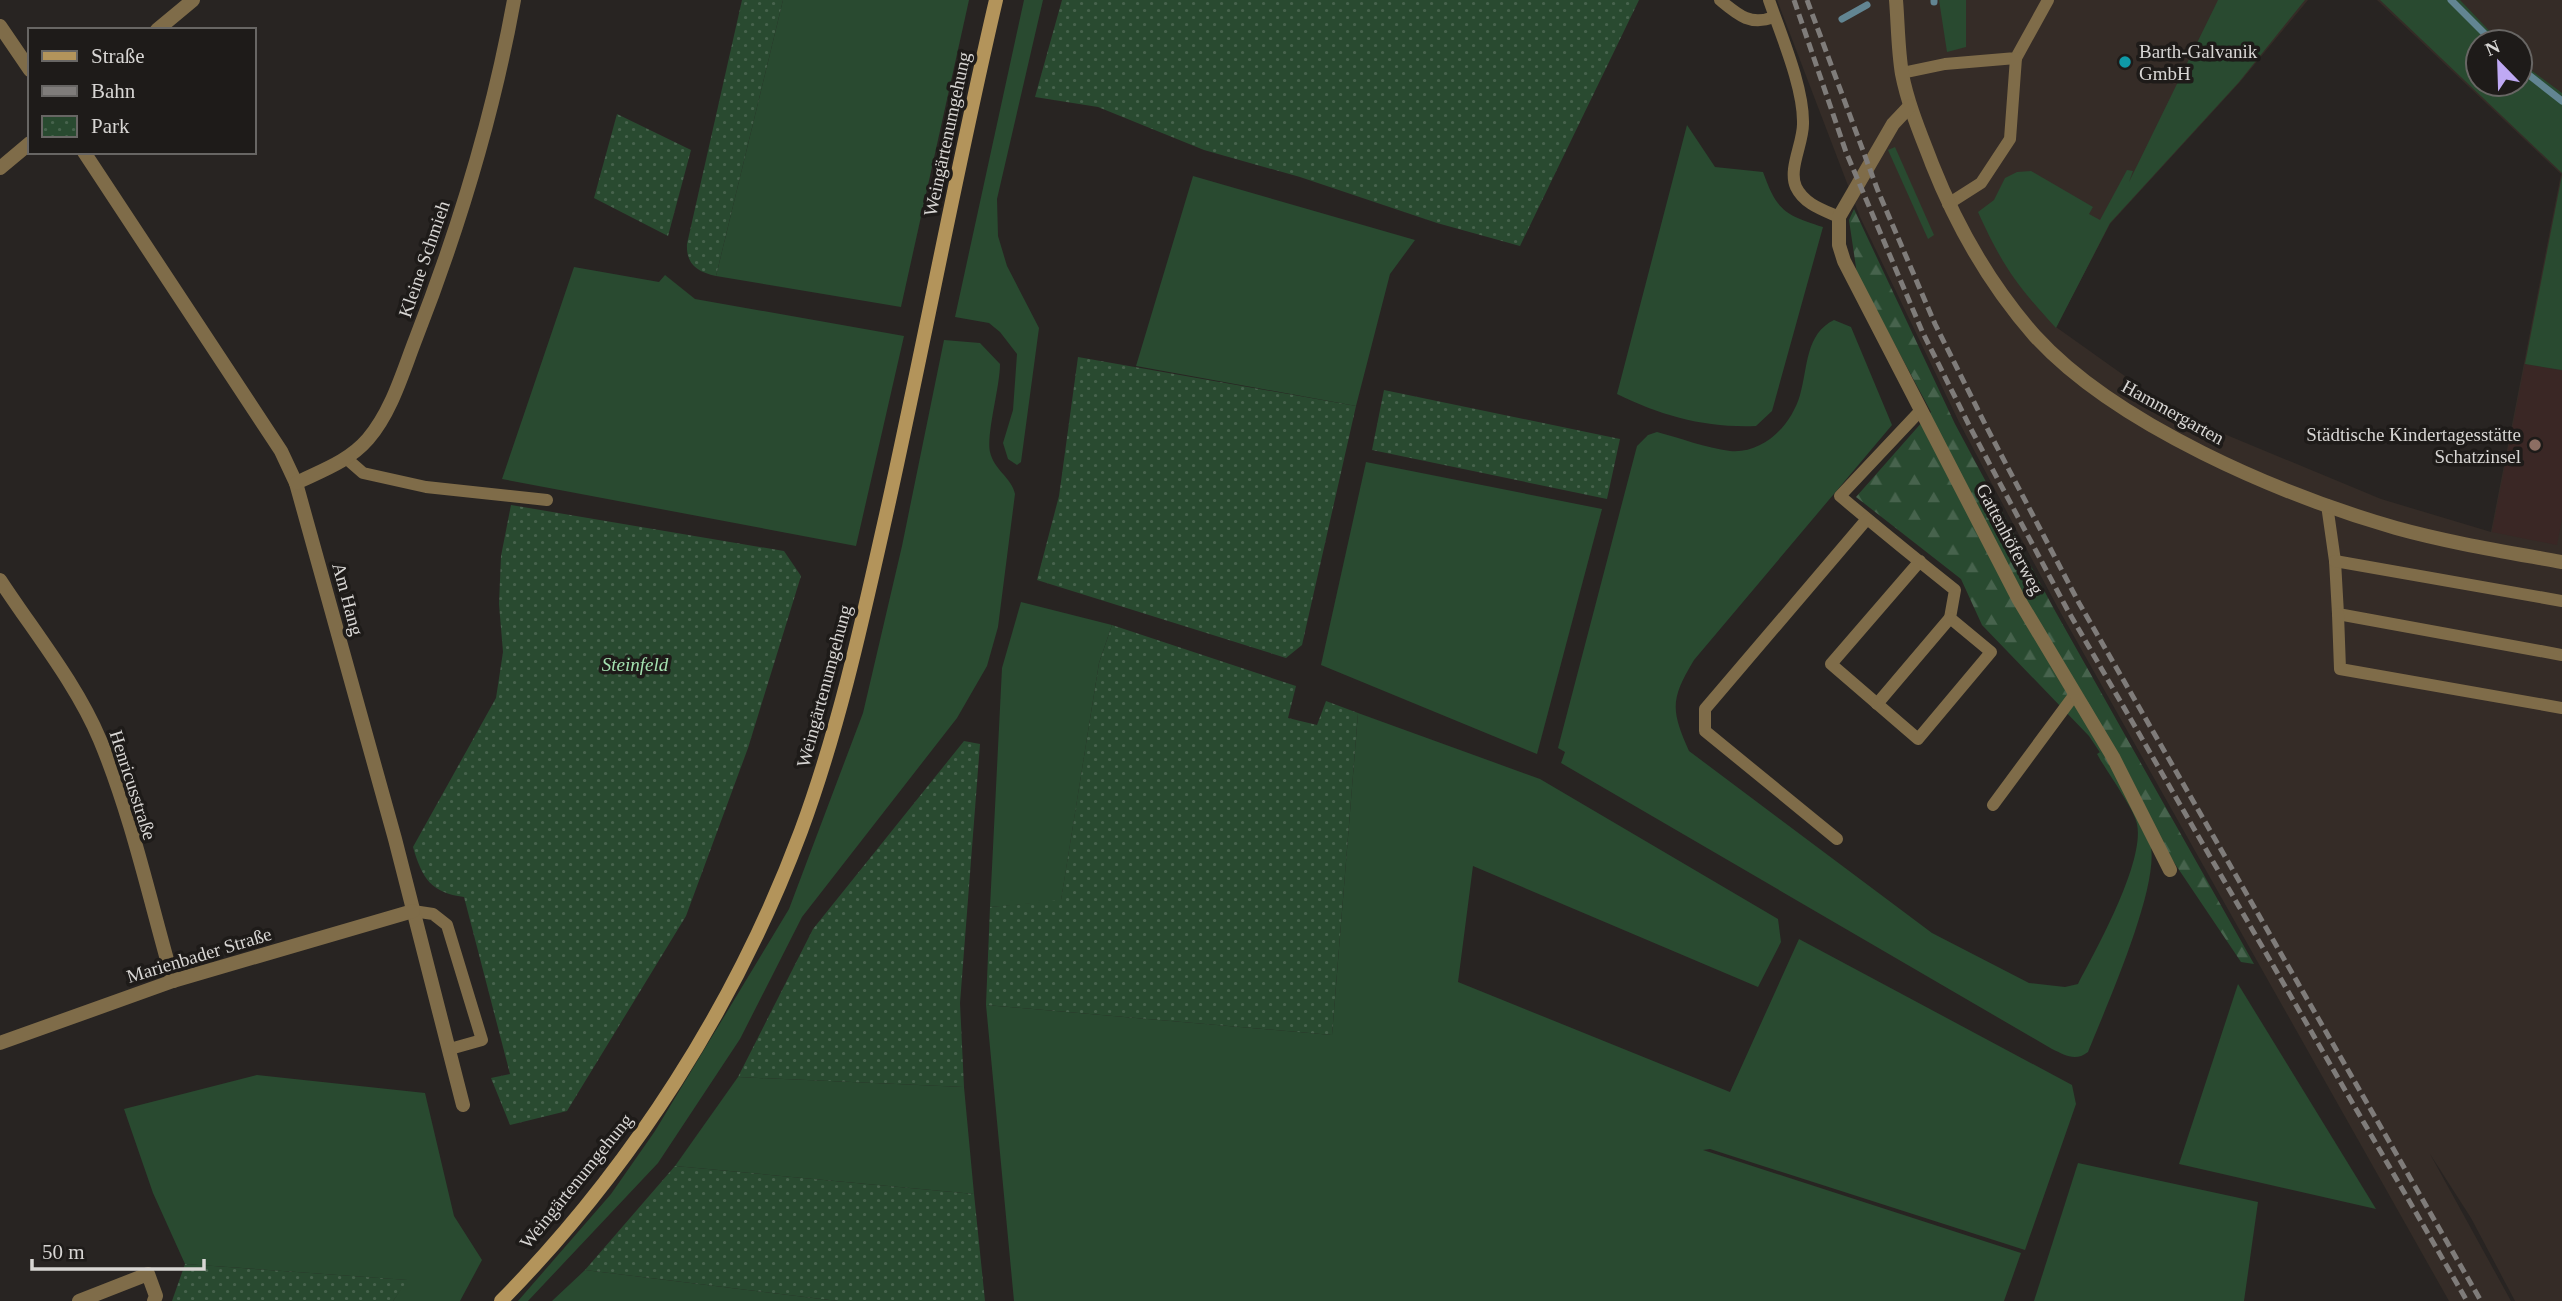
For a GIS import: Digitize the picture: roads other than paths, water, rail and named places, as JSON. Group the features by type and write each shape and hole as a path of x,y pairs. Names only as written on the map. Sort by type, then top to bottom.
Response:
{"main road":[{"name":"Weingärtenumgehung","path":"501,1301 610,1175 679,1075 758,933 800,834 835,731 852,666 996,0"}],"street":[{"path":"159,28 193,0"},
{"name":"Kleine Schmieh","path":"296,483 347,459 369,438 390,404 445,264 475,166 503,58 514,0"},
{"path":"1839,217 1893,124 1910,106 1902,73 1896,0"},
{"path":"0,26 28,67"},
{"name":"Hammergarten","path":"1910,106 1948,204 1988,275 2035,336 2081,377 2150,426 2226,463 2327,505 2396,528 2562,562"},
{"path":"0,168 28,145"},
{"name":"Am Hang","path":"85,154 281,451 296,483 463,1105"},
{"name":"Gattenhöferweg","path":"1839,217 1839,245 1844,261 2019,600 2113,757 2170,870"},
{"name":"Henricusstraße","path":"0,580 80,701 99,738 114,777 173,981"},
{"name":"Marienbader Straße","path":"0,1044 173,981 413,911"},
{"path":"79,1301 148,1275 156,1296 154,1301"}],"lane":[{"path":"1720,0 1743,19 1763,21 1774,17"},
{"path":"1769,0 1799,95 1804,123 1794,170 1795,184 1801,195 1815,206 1839,217"},
{"path":"1948,204 1981,183 2010,139 2016,58 2048,0"},
{"path":"1902,73 1945,64 2016,58"},
{"path":"1877,704 1950,618 1955,590 1840,496 1921,410"},
{"path":"347,459 363,473 426,487 547,500"},
{"path":"2327,505 2335,561 2340,669 2562,708"},
{"path":"1837,839 1705,731 1706,709 1867,519"},
{"path":"1920,561 1831,664 1918,739 1991,652 1950,618"},
{"path":"2335,561 2562,601"},
{"path":"2338,614 2562,655"},
{"path":"1993,805 2075,694"},
{"path":"413,911 433,914 447,925 482,1040 450,1049"}],"waterway":[{"path":"2451,0 2479,28"},
{"path":"1842,19 1867,5"},
{"path":"2534,79 2562,101"}],"railway":[{"path":"1794,0 1846,152 1922,331 1971,429 2067,609 2467,1301"},
{"path":"1807,0 1878,191 1935,324 1986,426 2079,603 2481,1301"}],"place":[{"name":"Barth-Galvanik GmbH","path":"2125,62"},
{"name":"Städtische Kindertagesstätte Schatzinsel","path":"2535,445"}],"park label":[{"name":"Steinfeld","path":"635,664"}]}
